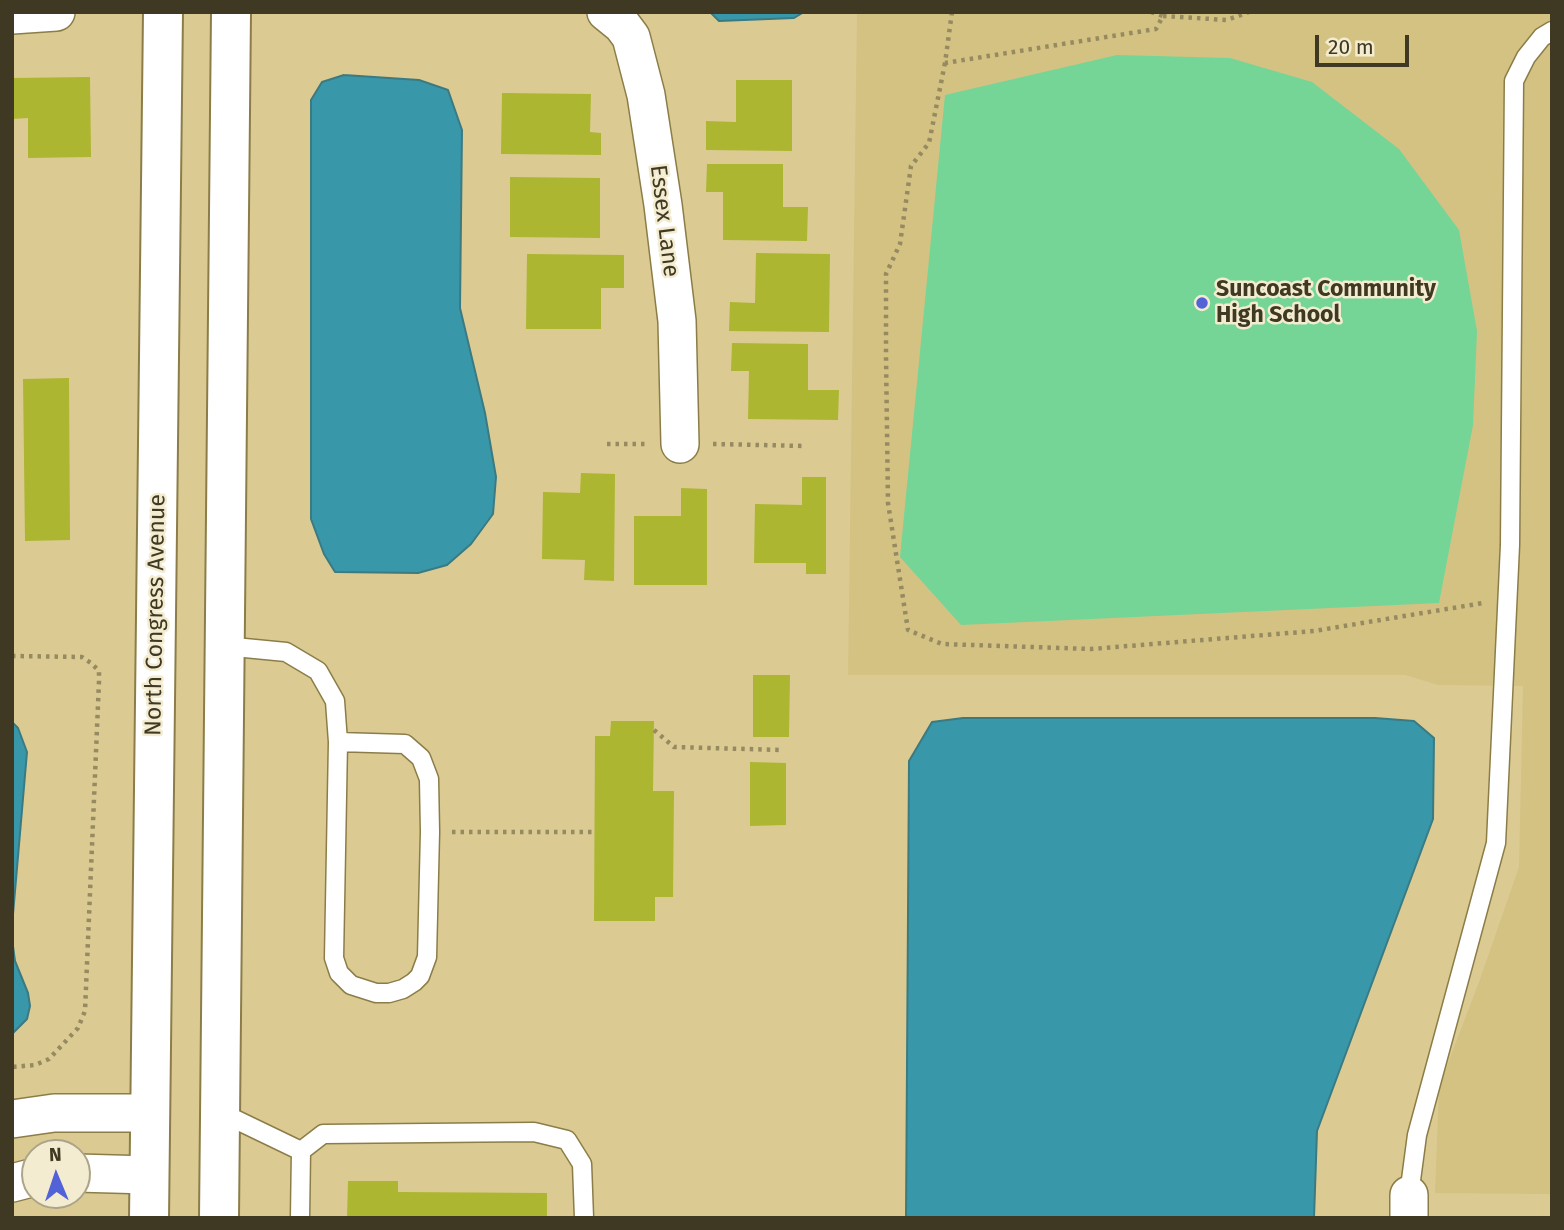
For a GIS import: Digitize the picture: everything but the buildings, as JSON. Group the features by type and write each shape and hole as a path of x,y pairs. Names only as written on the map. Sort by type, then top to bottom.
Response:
{"street":[{"path":"12,15 56,12"},
{"name":"North Congress Avenue","path":"149,1218 163,12"},
{"path":"219,1218 231,12"},
{"name":"Essex Lane","path":"606,12 622,25 631,37 646,95 677,321 680,444"},
{"path":"12,1119 54,1113 150,1113"},
{"path":"91,1173 149,1175"}],"lane":[{"path":"1409,1207 1417,1135 1496,843 1510,545 1514,81 1526,57 1542,37 1552,31"},
{"path":"224,646 286,652 318,671 335,701 338,742 334,958 339,974 351,985 376,993 389,993 414,982 420,976 427,957 429,779 421,758 405,744 338,742"},
{"path":"220,1112 301,1151"},
{"path":"301,1151 323,1134 534,1132 568,1140 582,1164 583,1218"},
{"path":"300,1218 301,1151"}],"path":[{"path":"952,12 929,143 911,166 900,244 886,274 888,503 908,630 942,644 1091,649 1314,631 1483,603"},
{"path":"1151,12 1163,16 1227,20 1249,12"},
{"path":"945,63 1156,29 1163,16"},
{"path":"12,656 82,657 99,671 85,1011 78,1028 49,1059 34,1065 12,1067"},
{"path":"654,730 674,747 782,750"},
{"path":"430,832 594,832"}],"shaded area":[{"name":"Suncoast Community High School","path":"857,12 1552,12 1552,1194 1435,1193 1439,1086 1519,867 1523,686 1438,685 1405,675 848,675"}],"green space":[{"name":"Suncoast Community High School","path":"1117,55 1230,58 1312,82 1399,149 1459,230 1477,331 1473,425 1439,603 961,625 900,557 945,95"}],"water":[{"path":"710,12 804,12 794,18 719,21"},
{"path":"344,75 419,80 448,90 462,130 460,308 485,413 496,477 493,514 471,544 447,565 418,573 335,572 324,554 311,519 311,100 322,82"},
{"path":"963,718 1375,718 1414,721 1434,738 1433,819 1317,1131 1314,1218 906,1218 909,761 932,722"},
{"path":"12,722 18,728 27,752 12,926"},
{"path":"12,939 15,961 28,993 30,1006 27,1019 12,1034"}],"place":[{"name":"Suncoast Community High School","path":"1202,303"}]}
